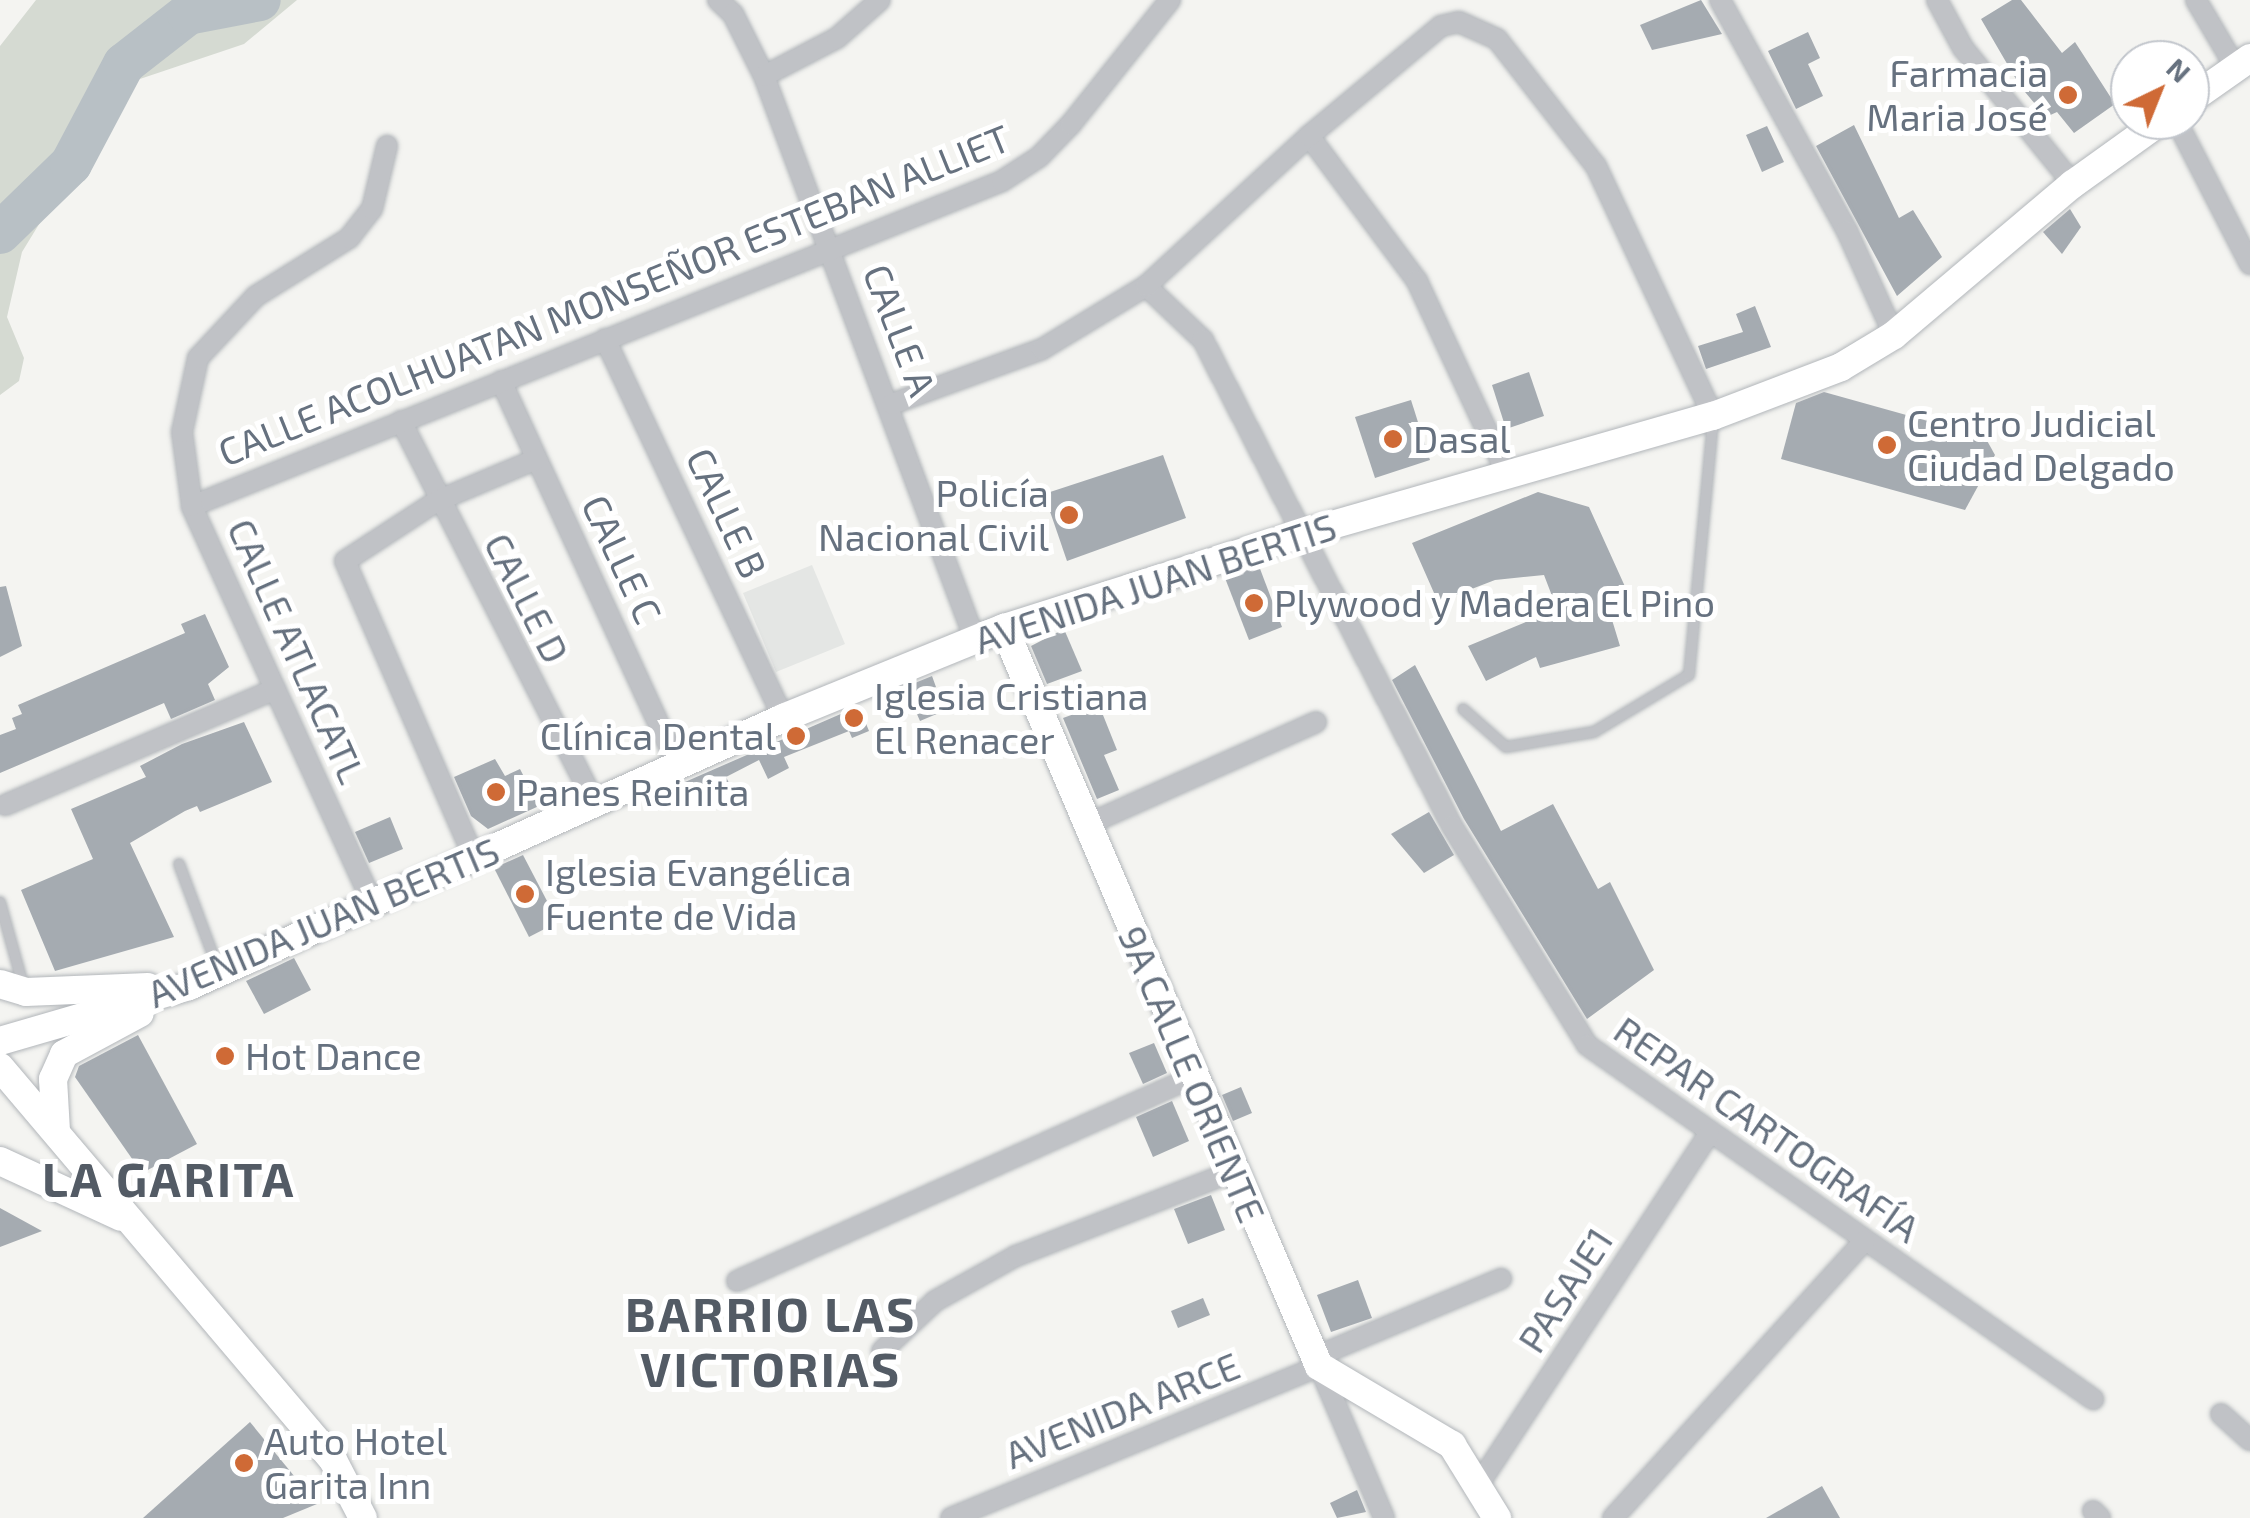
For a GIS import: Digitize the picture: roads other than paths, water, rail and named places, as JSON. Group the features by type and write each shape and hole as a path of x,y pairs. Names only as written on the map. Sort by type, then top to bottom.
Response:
{"main road":[{"path":"2210,86 2243,63"},
{"name":"AVENIDA JUAN BERTIS","path":"0,1042 189,986 783,718 1004,628 1304,533 1713,416 1842,367 1894,335 2072,184 2134,140"},
{"name":"9A CALLE ORIENTE","path":"1004,628 1231,1172 1317,1362"},
{"path":"13,988 189,986"},
{"path":"56,1131 53,1079 64,1054 189,986"},
{"path":"0,1067 333,1460 363,1518"},
{"path":"0,1161 128,1220"},
{"path":"1317,1362 1452,1446 1497,1518"}],"street":[{"name":"CALLE A","path":"718,0 733,14 764,76 892,404 974,640"},
{"path":"764,76 837,38 880,0"},
{"name":"CALLE ACOLHUATAN MONSEÑOR ESTEBAN ALLIET","path":"192,506 1002,181 1039,157 1170,0"},
{"path":"1720,0 1847,231 1894,335"},
{"path":"1937,0 1963,48 2072,184"},
{"path":"2196,0 2243,63"},
{"path":"892,404 1042,349 1146,286 1309,136 1441,26 1459,22 1496,38 1596,166 1713,416"},
{"path":"1309,136 1417,281 1508,476"},
{"path":"2186,140 2250,264"},
{"name":"CALLE ATLACATL","path":"373,904 192,506 182,432 198,358 256,296 349,238 372,209 388,146"},
{"name":"REPAR CARTOGRAFÍA","path":"1146,286 1203,340 1452,826 1586,1046 2092,1400"},
{"name":"CALLE B","path":"605,339 783,718"},
{"name":"CALLE C","path":"501,381 678,766"},
{"name":"CALLE D","path":"401,422 437,501 594,804"},
{"path":"475,860 345,561 437,501 537,459"},
{"path":"5,805 275,688"},
{"path":"1086,825 1316,722"},
{"path":"737,1280 1192,1077"},
{"name":"PASAJE1","path":"1479,1484 1709,1134"},
{"path":"882,1351 935,1301 1016,1256 1231,1172"},
{"path":"1613,1518 1864,1242"},
{"name":"AVENIDA ARCE","path":"951,1518 1317,1362 1500,1279"},
{"name":"9A CALLE ORIENTE","path":"1317,1362 1384,1518"},
{"path":"2221,1414 2250,1440"}],"lane":[{"path":"1464,709 1506,747 1594,732 1689,676 1713,416"},
{"path":"179,864 220,972"},
{"path":"0,902 13,988"}],"waterway":[{"path":"0,233 71,164 124,64 188,14 260,0"}],"place":[{"name":"Farmacia Maria José","path":"2068,95"},
{"name":"Dasal","path":"1393,439"},
{"name":"Centro Judicial Ciudad Delgado","path":"1887,445"},
{"name":"Policía Nacional Civil","path":"1069,515"},
{"name":"Plywood y Madera El Pino","path":"1254,603"},
{"name":"Iglesia Cristiana El Renacer","path":"854,718"},
{"name":"Clínica Dental","path":"796,736"},
{"name":"Panes Reinita","path":"496,792"},
{"name":"Iglesia Evangélica Fuente de Vida","path":"525,894"},
{"name":"Hot Dance","path":"225,1056"},
{"name":"Auto Hotel Garita Inn","path":"244,1463"}],"district":[{"name":"LA GARITA","path":"169,1179"},
{"name":"BARRIO LAS VICTORIAS","path":"771,1340"}]}
